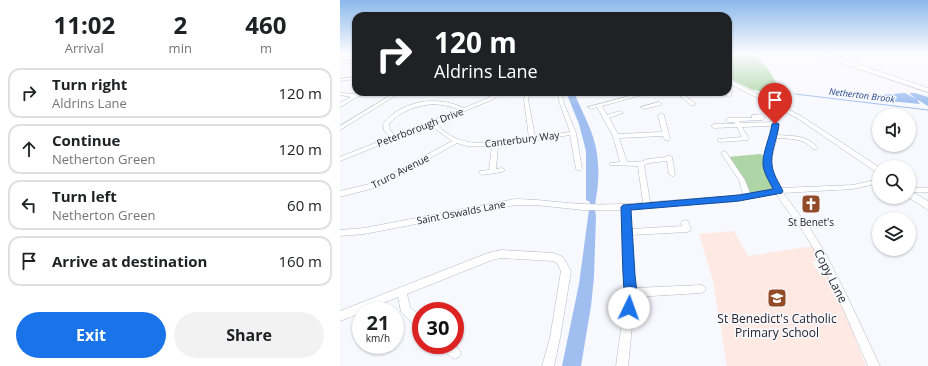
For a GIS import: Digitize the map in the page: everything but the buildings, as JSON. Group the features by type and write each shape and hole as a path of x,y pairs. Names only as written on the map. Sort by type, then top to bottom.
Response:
{"highway":[{"path":"874,71 928,90"}],"main road":[{"path":"732,83 799,117 872,166"},
{"path":"916,197 928,206"}],"street":[{"path":"340,80 352,78"},
{"path":"340,94 352,95"},
{"path":"340,106 357,96"},
{"path":"340,128 392,96"},
{"name":"Peterborough Drive","path":"340,159 488,100 493,96"},
{"path":"527,96 526,99 532,138"},
{"path":"560,96 561,102 572,133 579,169"},
{"path":"591,106 637,96"},
{"path":"642,96 651,106"},
{"path":"682,96 693,104"},
{"path":"393,137 386,130 386,124 392,116 402,110 420,104 434,102 451,103 463,110"},
{"path":"644,107 659,104"},
{"path":"599,105 616,136 624,163"},
{"name":"Copy Lane","path":"777,110 774,136 768,155 768,165 771,177 778,191 813,240 835,278 874,366"},
{"path":"605,117 620,113"},
{"path":"616,136 666,137 661,115"},
{"path":"714,126 755,119"},
{"path":"728,120 738,123 775,124"},
{"name":"Canterbury Way","path":"431,123 457,141 475,144 495,144 572,133"},
{"path":"720,140 746,139 738,123"},
{"path":"774,136 805,140 812,143 816,148"},
{"name":"Truro Avenue","path":"340,194 376,185 457,141"},
{"path":"492,171 495,144"},
{"path":"724,153 742,180 747,197"},
{"path":"612,164 641,164 648,160 669,158 672,174"},
{"path":"641,164 647,206"},
{"path":"482,173 502,170"},
{"name":"Saint Oswalds Lane","path":"340,233 364,230 515,202 536,202 583,207 647,206 731,199 778,191 853,187 872,183"},
{"path":"916,191 928,190"},
{"path":"622,366 631,293 626,232 626,207"},
{"path":"626,232 687,229 685,223"},
{"path":"340,316 473,262 501,254 554,256 560,260 566,271 555,338 548,366"},
{"path":"631,293 701,289"},
{"path":"402,291 405,309 412,316"}],"shaded area":[{"name":"St Benedict's Catholic Primary School","path":"734,231 748,256 813,246 818,260 812,262 821,276 828,276 846,315 866,366 727,366 713,281 699,234"}],"green space":[{"path":"732,71 770,71 783,95 753,90 732,80"},
{"path":"763,155 764,170 773,187 772,189 749,194 727,157"}],"water":[{"path":"905,93 916,99 909,93 915,93 928,97 928,106 918,100 920,104 889,101 880,97 880,95"},
{"path":"568,96 576,96 593,138 597,154 598,186 595,208 594,277 591,306 581,366 562,366 579,284 590,202 586,200 586,151 579,124"}],"waterway":[{"name":"Netherton Brook","path":"795,94 928,110"}],"place":[{"name":"St Benet's","path":"811,204"},
{"name":"St Benedict's Catholic Primary School","path":"777,298"}],"route":[{"path":"629,308 631,293 626,207 739,198 757,196 778,191 771,177 768,165 768,155 774,136 775,124"}]}
